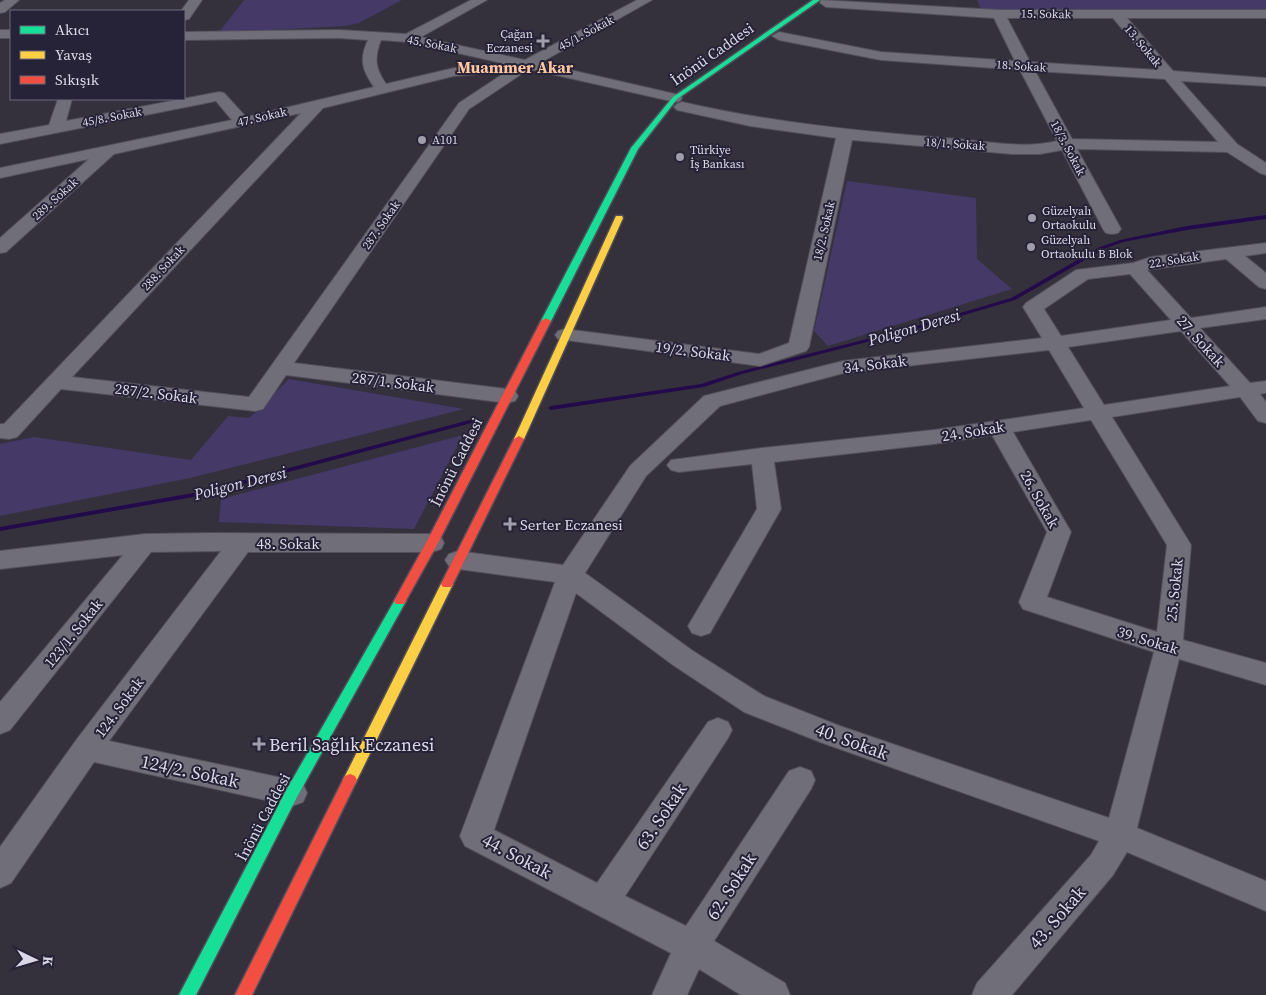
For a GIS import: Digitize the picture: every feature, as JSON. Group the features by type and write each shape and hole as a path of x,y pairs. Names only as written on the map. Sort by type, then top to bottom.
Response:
{"main road":[{"name":"İnönü Caddesi","path":"653,144 678,103 779,36 818,1"},
{"name":"İnönü Caddesi","path":"187,995 292,793 432,543 635,148 678,103 818,1"},
{"path":"243,995 530,416 625,205"}],"street":[{"path":"0,9 13,0"},
{"path":"185,15 196,0"},
{"path":"408,38 481,0"},
{"name":"45/1. Sokak","path":"526,65 646,0"},
{"name":"15. Sokak","path":"818,1 999,14 1266,14"},
{"name":"18/3. Sokak","path":"999,14 1024,66 1112,229"},
{"name":"13. Sokak","path":"1117,15 1170,77"},
{"name":"45. Sokak","path":"185,36 339,34 408,38 678,103"},
{"name":"18. Sokak","path":"779,36 881,56 1266,82"},
{"path":"376,37 367,55 371,74 382,88"},
{"name":"47. Sokak","path":"0,174 243,122 454,72 526,65"},
{"name":"287. Sokak","path":"255,404 464,106 526,65"},
{"path":"1170,77 1231,147 1266,170"},
{"name":"45/8. Sokak","path":"0,139 219,96 243,122"},
{"path":"56,128 65,100"},
{"name":"18/1. Sokak","path":"678,103 777,126 845,134 1021,149 1056,147 1066,144 1231,147"},
{"name":"288. Sokak","path":"4,432 56,382 318,104"},
{"name":"18/2. Sokak","path":"802,328 845,134"},
{"name":"289. Sokak","path":"0,248 111,149"},
{"path":"1136,247 1143,265"},
{"name":"22. Sokak","path":"1054,343 1033,307 1083,274 1266,248"},
{"path":"1229,252 1266,283"},
{"name":"27. Sokak","path":"1143,265 1188,326 1256,388 1266,416"},
{"name":"34. Sokak","path":"570,575 638,472 712,400 843,366 1054,343 1188,326 1266,313"},
{"name":"19/2. Sokak","path":"565,335 760,360 799,347 802,328"},
{"name":"25. Sokak","path":"1054,343 1179,545 1169,646 1120,835"},
{"name":"287/1. Sokak","path":"280,368 507,396"},
{"name":"287/2. Sokak","path":"56,382 255,404"},
{"name":"24. Sokak","path":"680,465 934,437 1256,388"},
{"name":"26. Sokak","path":"999,427 1059,532 1032,602"},
{"path":"701,626 768,509 762,455"},
{"name":"48. Sokak","path":"0,560 144,543 211,541 241,543 432,543"},
{"name":"123/1. Sokak","path":"0,722 130,564 144,543"},
{"name":"124. Sokak","path":"0,873 88,748 241,543"},
{"name":"40. Sokak","path":"458,560 570,575 682,658 754,704 830,734 1120,835 1266,896"},
{"name":"44. Sokak","path":"570,575 476,836 692,946 773,995"},
{"name":"39. Sokak","path":"1032,602 1169,646 1266,674"},
{"name":"63. Sokak","path":"603,902 718,730"},
{"name":"124/2. Sokak","path":"88,748 292,793"},
{"name":"62. Sokak","path":"668,995 692,946 800,780"},
{"name":"43. Sokak","path":"989,995 1102,865 1120,835"}],"shaded area":[{"path":"244,0 402,0 359,23 345,26 273,30 267,34 216,36"},
{"path":"977,0 1266,0 1266,11 982,11"},
{"path":"847,181 976,198 977,259 1012,289 828,346 814,331"},
{"path":"289,379 464,409 190,478 0,516 0,444 34,437 191,460 228,416 249,418"},
{"path":"463,435 414,529 219,522 221,499"}],"waterway":[{"name":"Poligon Deresi","path":"551,408 702,386 740,373 908,330 1013,299 1102,248 1122,241 1187,228 1266,217"},
{"name":"Poligon Deresi","path":"0,529 199,494 477,420"}],"traffic: fast":[{"path":"546,321 635,148 675,98 817,0"},
{"path":"187,995 292,793 400,601"}],"traffic: slow":[{"path":"519,439 619,218"},
{"path":"350,780 447,584"}],"traffic: jam":[{"path":"400,601 432,543 546,321"},
{"path":"447,584 519,439"},
{"path":"243,995 350,780"}],"place":[{"name":"Çağan Eczanesi","path":"543,41"},
{"name":"A101","path":"422,140"},
{"name":"Türkiye İş Bankası","path":"680,157"},
{"name":"Güzelyalı Ortaokulu","path":"1032,218"},
{"name":"Güzelyalı Ortaokulu B Blok","path":"1031,247"},
{"name":"Serter Eczanesi","path":"510,524"},
{"name":"Beril Sağlık Eczanesi","path":"259,744"}],"district":[{"name":"Muammer Akar","path":"515,67"}]}
